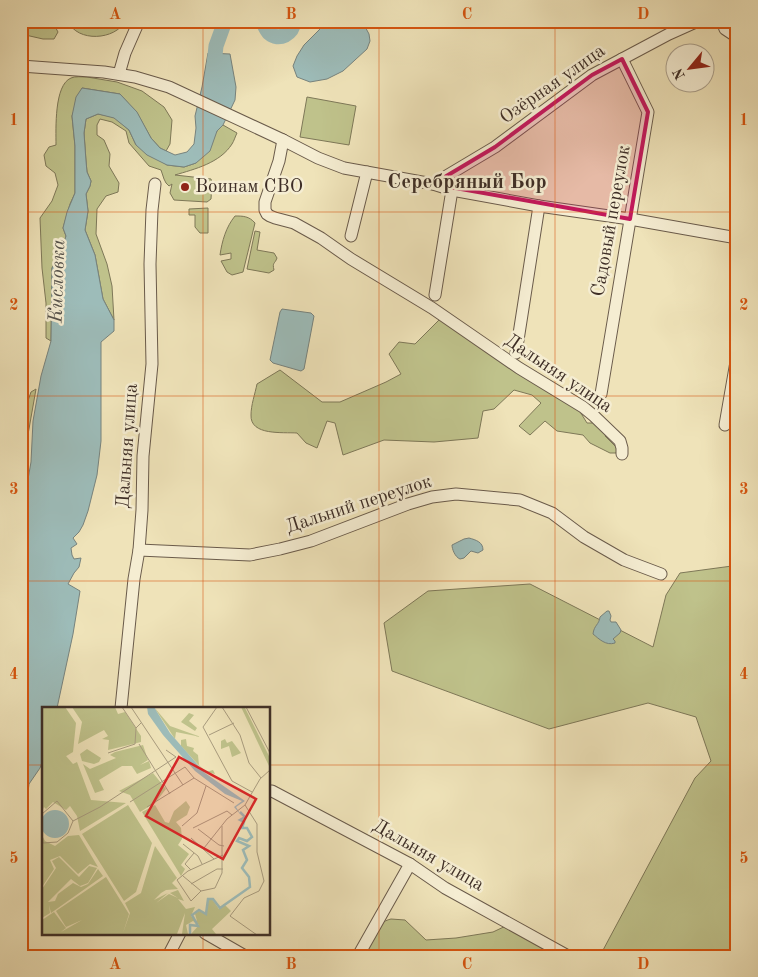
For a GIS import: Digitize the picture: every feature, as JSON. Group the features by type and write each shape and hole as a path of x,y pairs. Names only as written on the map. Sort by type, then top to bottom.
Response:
{"street":[{"path":"119,74 125,53 139,21"},
{"name":"Озёрная улица","path":"433,184 495,147 592,75 669,34 698,21"},
{"path":"722,21 725,29 737,37"},
{"name":"Садовый переулок","path":"601,394 648,112 622,59"},
{"path":"21,66 85,70 135,77 181,92 344,168 540,206 737,238"},
{"name":"Дальняя улица","path":"278,138 279,161 265,206 267,214 294,223 321,238 583,407 620,442 622,454"},
{"path":"351,236 367,172"},
{"name":"Дальняя улица","path":"121,707 134,579 139,550 143,456 152,364 150,264 155,184"},
{"path":"435,295 452,190"},
{"path":"516,353 540,206"},
{"path":"725,424 737,356"},
{"name":"Дальний переулок","path":"139,550 250,555 311,541 408,504 432,497 456,494 520,500 552,513 584,537 624,560 661,574"},
{"name":"Дальняя улица","path":"270,790 410,864 445,888 568,956"},
{"path":"358,956 410,864"},
{"path":"168,956 179,934"},
{"path":"206,934 246,956"}],"highlighted area":[{"path":"622,59 648,112 630,219 433,184 495,147 592,75"}],"green space":[{"path":"21,21 52,21 58,32 54,39 43,39 21,34"},
{"path":"68,21 125,21 114,32 105,35 88,36 79,33"},
{"path":"87,77 117,82 142,91 164,107 172,120 170,144 166,151 160,148 151,138 137,113 120,94 82,88 72,116 75,146 75,193 63,228 66,236 61,252 52,268 51,341 46,338 46,303 42,268 40,218 52,201 58,185 55,173 46,166 44,155 49,147 56,145 57,108 61,89 65,82 71,78"},
{"path":"307,97 356,106 349,145 300,137"},
{"path":"98,114 114,117 129,130 136,145 167,165 184,167 196,163 223,125 237,133 227,151 214,161 175,175 211,179 211,199 207,202 174,200 170,193 172,184 169,186 161,170 149,166 129,143 126,131 112,122 100,119 97,125 97,135 104,140 110,154 109,166 119,183 118,192 106,196 97,209 96,234 107,264 112,286 114,320 103,299 95,255 85,230 88,211 86,194 91,181 87,172 84,133 86,119"},
{"path":"208,208 208,233 200,233 195,227 195,215 189,215 189,209"},
{"path":"235,216 243,216 255,223 243,272 232,275 227,272 221,261 231,259 231,253 220,255 225,234"},
{"path":"255,231 260,232 257,250 274,253 277,258 274,270 269,273 247,269"},
{"path":"441,318 579,410 587,423 592,423 596,420 607,433 605,436 618,449 616,453 610,453 590,443 583,435 557,431 545,421 530,435 519,426 541,403 532,395 514,390 494,409 483,411 478,438 434,442 384,440 343,455 335,423 327,421 317,448 306,443 297,433 268,432 256,427 252,422 252,407 257,384 280,370 322,402 340,402 401,374 389,354 399,342 415,344"},
{"path":"36,389 23,463 21,493 21,421 31,392"},
{"path":"737,562 737,956 608,956 602,952 695,778 711,761 696,717 648,703 549,729 392,671 384,623 428,591 530,584 653,647 666,595 680,573 732,566"},
{"path":"391,919 405,920 426,940 456,938 493,932 510,924 538,938 552,956 354,956 380,924"}],"water":[{"path":"337,21 362,21 369,34 370,41 367,49 343,71 327,79 310,82 297,77 293,66 304,45 322,27"},
{"path":"208,53 230,54 236,87 235,100 223,125 217,131 210,151 196,163 184,167 167,165 147,155 136,145 129,130 114,118 98,114 86,119 84,133 86,161 87,172 91,181 86,194 88,211 85,230 95,255 103,299 114,320 114,331 101,342 101,441 97,475 83,525 73,538 77,544 71,548 74,559 81,558 79,567 68,584 80,591 73,634 57,707 42,707 42,762 29,784 25,816 21,824 21,620 27,485 31,462 33,421 41,376 51,341 52,268 61,252 66,236 63,228 75,193 75,146 72,116 76,97 82,88 120,94 137,112 151,138 160,148 175,155 187,152 194,144 195,116"},
{"path":"282,309 311,313 314,316 304,369 301,371 273,363 270,360"},
{"path":"469,538 480,543 483,550 478,553 471,551 464,558 460,559 454,553 452,545"},
{"path":"609,611 611,616 611,622 616,622 621,630 613,639 615,643 612,644 603,641 593,634 600,617"}],"waterway":[{"name":"Кисловка","path":"213,74 216,46 225,21"},
{"name":"Кисловка","path":"262,21 269,33 277,37 288,33 294,21"}],"place":[{"name":"Воинам СВО","path":"185,187"}],"district":[{"name":"Серебряный Бор","path":"467,182"}]}
